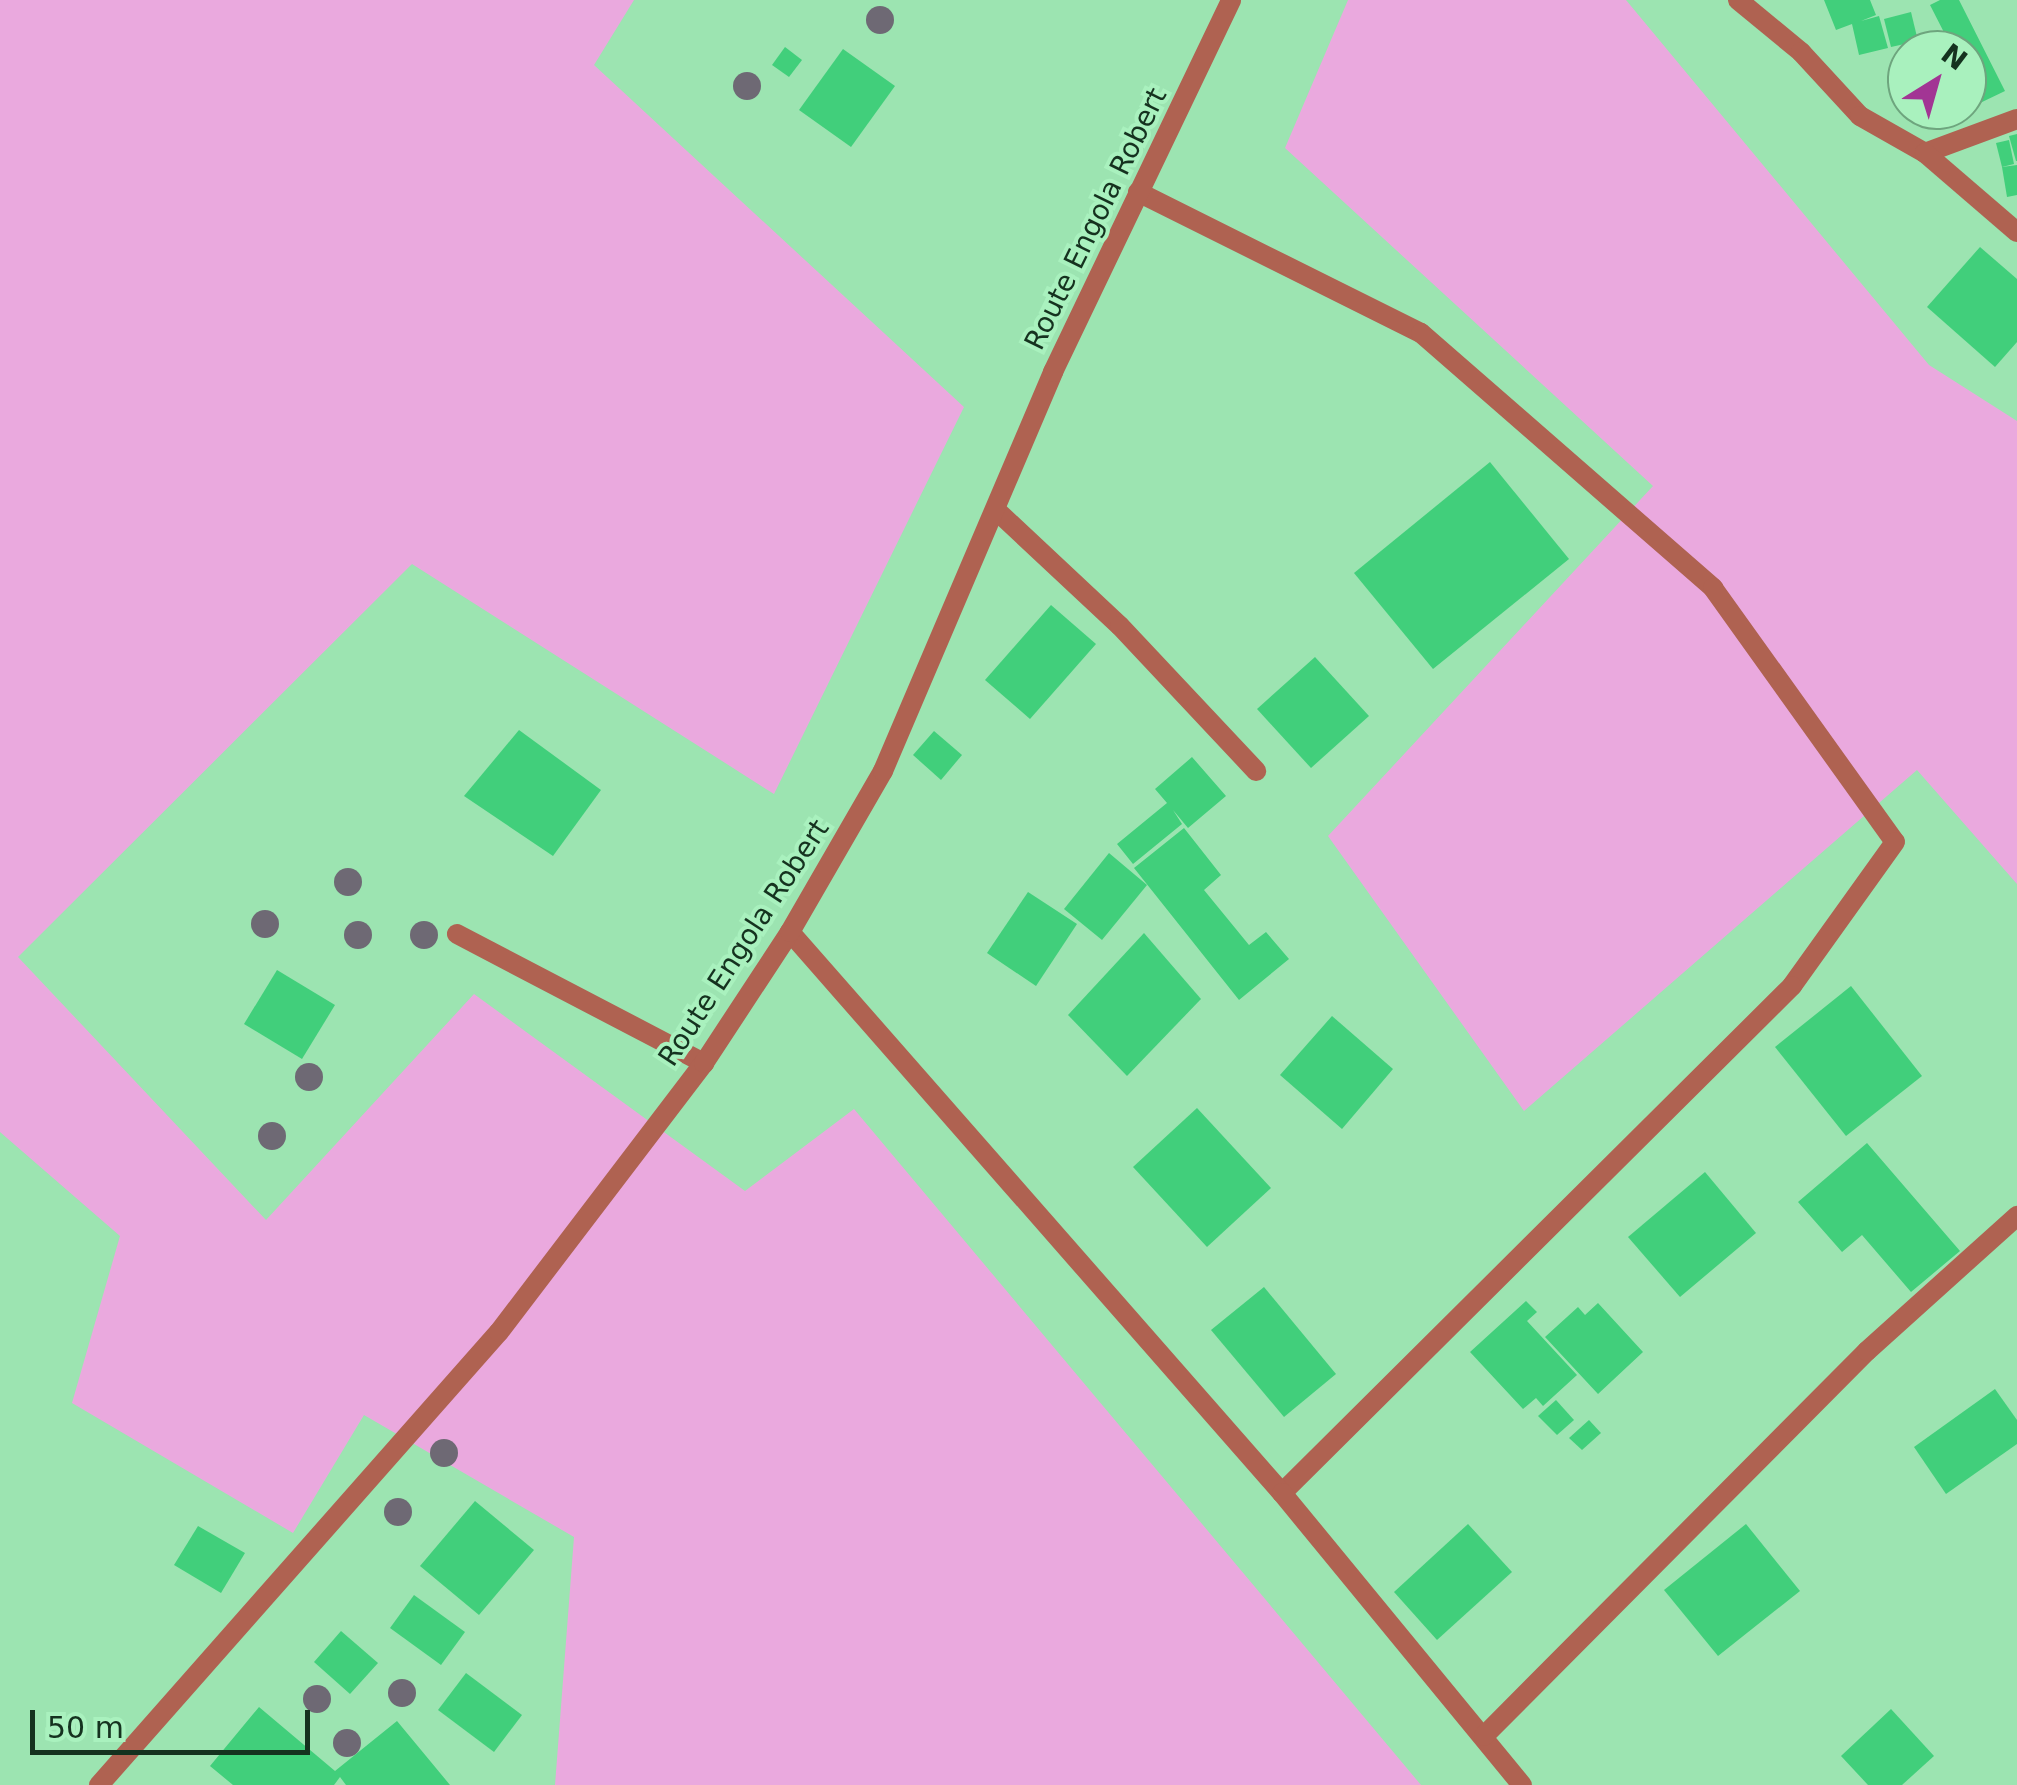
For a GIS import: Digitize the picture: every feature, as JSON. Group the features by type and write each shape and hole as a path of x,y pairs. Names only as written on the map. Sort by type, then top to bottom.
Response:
{"street":[{"name":"Route Engola Robert","path":"99,1785 500,1332 704,1062 790,932 883,771 997,511 1052,372 1231,0"},
{"path":"1738,0 1801,52 1860,116 1926,152 2017,232"},
{"path":"1926,152 2017,119"},
{"path":"1138,192 1421,334 1713,588 1896,842 1792,986 1282,1493"},
{"path":"997,511 1120,626 1256,772"},
{"path":"790,932 1282,1493 1522,1785"},
{"path":"457,934 704,1062"},
{"path":"1484,1736 1867,1351 2017,1216"}],"shaded area":[{"path":"0,0 634,0 594,65 964,407 774,794 412,564 18,957 266,1220 474,994 745,1191 854,1109 1421,1785 555,1785 574,1537 364,1415 293,1533 72,1403 120,1236 0,1132"},
{"path":"1348,0 1626,0 1929,365 2017,421 2017,884 1917,770 1524,1111 1328,836 1653,486 1285,148"}],"building":[{"path":"1824,0 1870,0 1876,15 1861,21 1879,16 1887,48 1859,55 1852,24 1836,30"},
{"path":"1940,0 1959,0 1974,30 1943,30 1930,5"},
{"path":"1911,12 1915,30 1887,31 1884,19"},
{"path":"785,47 802,60 789,77 772,65"},
{"path":"843,49 895,86 851,147 799,110"},
{"path":"1987,55 2005,91 1987,100"},
{"path":"2017,134 2017,161 2016,161 2009,136"},
{"path":"2009,140 2014,164 2002,167 1996,143"},
{"path":"2017,165 2017,195 2007,197 2002,167"},
{"path":"1980,247 2017,279 2017,342 1995,367 1927,307"},
{"path":"1490,462 1569,559 1433,669 1354,573"},
{"path":"1051,605 1096,644 1030,719 985,680"},
{"path":"1315,657 1369,716 1311,768 1257,709"},
{"path":"519,730 601,790 553,856 464,796"},
{"path":"934,731 962,755 941,780 913,755"},
{"path":"1192,757 1226,796 1188,828 1173,810 1182,824 1133,864 1117,844 1167,803 1155,789"},
{"path":"1184,828 1221,875 1204,890 1249,945 1266,932 1289,959 1239,1000 1134,868"},
{"path":"1109,853 1147,885 1102,940 1064,909"},
{"path":"1028,892 1077,924 1036,986 987,953"},
{"path":"1144,933 1201,999 1127,1076 1068,1015"},
{"path":"277,970 335,1005 302,1059 244,1024"},
{"path":"1851,986 1922,1076 1846,1136 1775,1047"},
{"path":"1332,1016 1393,1069 1342,1129 1280,1075"},
{"path":"1197,1108 1271,1188 1207,1247 1133,1167"},
{"path":"1867,1143 1960,1251 1911,1292 1862,1235 1842,1252 1798,1202"},
{"path":"1705,1172 1756,1233 1680,1297 1628,1237"},
{"path":"1264,1287 1336,1374 1284,1417 1211,1330"},
{"path":"1526,1301 1537,1312 1527,1321 1577,1375 1543,1406 1536,1398 1523,1409 1470,1352"},
{"path":"1598,1303 1643,1352 1598,1394 1545,1337 1578,1307 1585,1315"},
{"path":"1995,1389 2017,1420 2017,1444 1946,1494 1914,1447"},
{"path":"1556,1400 1574,1420 1557,1435 1538,1416"},
{"path":"1589,1420 1601,1433 1582,1450 1569,1438"},
{"path":"475,1501 534,1550 479,1615 420,1566"},
{"path":"1468,1524 1512,1572 1437,1640 1394,1592"},
{"path":"1746,1524 1800,1591 1718,1656 1664,1590"},
{"path":"198,1526 245,1553 221,1593 174,1565"},
{"path":"414,1595 465,1632 441,1665 390,1628"},
{"path":"341,1631 378,1663 350,1694 314,1662"},
{"path":"466,1673 522,1715 494,1752 438,1710"},
{"path":"259,1707 335,1771 397,1721 450,1785 346,1785 340,1777 334,1785 233,1785 210,1766"},
{"path":"1891,1709 1934,1756 1902,1785 1868,1785 1841,1756"}]}
